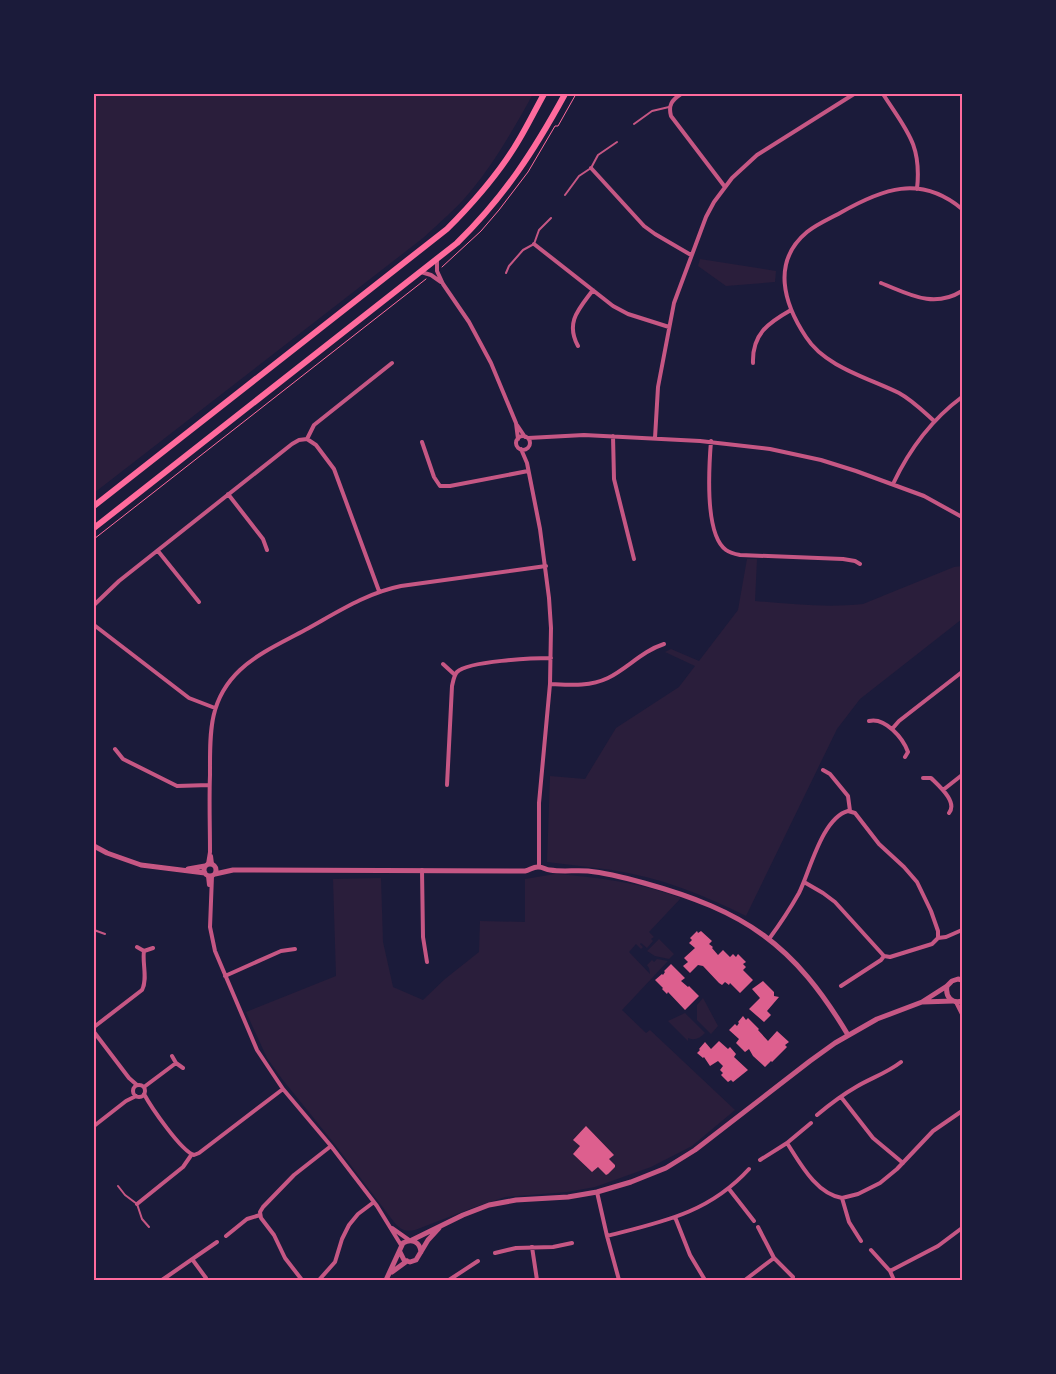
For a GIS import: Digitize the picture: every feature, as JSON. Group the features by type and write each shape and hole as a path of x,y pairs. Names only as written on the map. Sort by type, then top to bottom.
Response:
{"main road":[{"path":"94,506 447,229 476,200 503,165 544,94"},
{"path":"94,528 437,260 475,226 509,185 534,149 565,94"}],"street":[{"path":"681,94 672,102 670,107 673,120 725,187"},
{"path":"840,94 844,100"},
{"path":"655,438 658,387 674,303 706,217 725,187 739,170 757,155 854,94"},
{"path":"884,94 915,147 919,164 917,189"},
{"path":"591,168 644,226 691,255"},
{"path":"934,422 907,398 822,355 806,338 791,310 784,286 785,267 792,251 803,236 812,229 876,194 895,189 917,189 943,196 962,209"},
{"path":"534,244 613,306 628,314 669,327"},
{"path":"437,260 437,271 443,284 469,322 486,352 503,389 516,423 517,444 527,463"},
{"path":"421,272 431,275 443,284"},
{"path":"880,283 920,298 934,300 947,299 962,291"},
{"path":"578,346 574,334 574,319 578,310 593,290"},
{"path":"753,363 753,352 763,330 770,322 791,310"},
{"path":"308,439 310,430 314,425 392,363"},
{"path":"893,484 911,450 934,422 962,397"},
{"path":"516,423 526,437 529,446 528,471 540,529 550,604 550,684 540,788 539,867"},
{"path":"518,439 571,434 655,438 762,447 847,468 893,484 924,496 962,518"},
{"path":"613,436 614,479 634,559"},
{"path":"521,449 543,437"},
{"path":"94,605 115,584 295,442 308,439 316,445 334,469 379,591"},
{"path":"422,442 437,483 444,487 528,471"},
{"path":"711,442 709,497 718,539 725,550 740,555 843,559 860,564"},
{"path":"228,494 263,539 268,550"},
{"path":"158,550 199,602"},
{"path":"386,1280 400,1252 401,1245 374,1202 264,1062 257,1050 215,951 211,936 210,730 215,708 228,683 240,669 253,659 352,604 379,591 401,586 546,566"},
{"path":"94,625 189,698 215,708"},
{"path":"550,684 584,685 600,682 616,674 647,651 664,644"},
{"path":"447,785 452,686 455,674 466,667 515,660 551,658"},
{"path":"443,664 455,674"},
{"path":"892,729 899,721 962,672"},
{"path":"869,721 878,722 892,729 906,747 908,752 905,757"},
{"path":"114,748 123,759 177,786 209,784"},
{"path":"823,770 830,774 848,796 850,811"},
{"path":"943,790 962,775"},
{"path":"923,778 931,778 943,790 952,806 949,813"},
{"path":"769,939 790,909 804,882 826,829 843,813 850,811 855,813 879,844 917,882 931,911 938,930 938,938"},
{"path":"94,846 141,865 210,875 233,870"},
{"path":"210,865 210,875"},
{"path":"185,870 210,865 233,870 525,871 539,867 549,870 576,870 601,873 670,890 724,911 746,922 769,939 807,976 848,1036"},
{"path":"422,870 423,937 427,962"},
{"path":"804,882 823,892 835,902 884,956 890,957 932,944 938,938 946,937 962,930"},
{"path":"137,947 144,951 153,948"},
{"path":"225,976 281,952 295,949"},
{"path":"94,1027 144,987 142,959 144,951"},
{"path":"841,986 881,960 884,956"},
{"path":"401,1245 472,1211 498,1203 526,1199 568,1197 597,1192 656,1172 687,1156 810,1060 848,1036 891,1013 922,1002 955,980 962,980"},
{"path":"947,986 948,997 955,1002 962,1014"},
{"path":"922,1002 962,1001"},
{"path":"94,1032 136,1086 139,1095 150,1105 182,1147 192,1154 199,1153 283,1088"},
{"path":"172,1056 182,1068"},
{"path":"818,1115 855,1087 884,1074 901,1062"},
{"path":"94,1126 126,1101 139,1095 144,1087 176,1063"},
{"path":"136,1086 144,1087"},
{"path":"841,1097 873,1138 903,1163"},
{"path":"787,1143 811,1178 830,1194 842,1198 850,1197 871,1188 889,1176 933,1130 962,1111"},
{"path":"760,1160 787,1143 810,1122"},
{"path":"226,1236 247,1219 260,1215 264,1207 294,1175 331,1146"},
{"path":"137,1204 183,1167 192,1154"},
{"path":"606,1236 675,1217 705,1205 729,1189 749,1169"},
{"path":"729,1189 754,1221"},
{"path":"597,1192 606,1236 620,1280"},
{"path":"842,1198 849,1222 861,1241"},
{"path":"319,1280 335,1262 342,1239 349,1225 358,1214 374,1202"},
{"path":"260,1215 276,1238 285,1258 302,1280"},
{"path":"675,1217 690,1255 705,1280"},
{"path":"390,1226 410,1240 418,1243 421,1252"},
{"path":"390,1274 407,1261 416,1260 431,1236 439,1228"},
{"path":"758,1228 774,1258 793,1277"},
{"path":"890,1271 938,1246 962,1228"},
{"path":"162,1280 217,1242"},
{"path":"495,1253 516,1248 572,1243"},
{"path":"532,1247 537,1280"},
{"path":"871,1250 890,1271 894,1280"},
{"path":"400,1252 402,1258 407,1261"},
{"path":"745,1280 774,1258"},
{"path":"192,1259 206,1278"},
{"path":"449,1280 478,1261"}],"lane":[{"path":"634,124 652,111 670,107"},
{"path":"565,195 579,176 591,168 598,155 617,142"},
{"path":"506,273 509,266 523,250 534,244 539,230 551,218"},
{"path":"94,930 105,934"},
{"path":"118,1186 125,1195 137,1204 142,1219 150,1226"}],"shaded area":[{"path":"94,94 533,94 504,144 479,181 459,204 423,238 94,493"},
{"path":"700,259 776,271 775,282 726,286 698,266"},
{"path":"747,559 757,559 755,601 823,606 863,604 954,567 962,566 962,619 860,699 837,729 746,916 698,894 647,877 612,870 547,862 550,776 585,779 616,728 679,687 695,666 665,652 671,649 699,661 738,610"},
{"path":"555,874 619,881 681,898 649,932 654,937 647,948 641,943 643,947 641,949 636,944 629,952 650,974 647,965 652,960 654,962 657,959 668,961 622,1010 646,1033 650,1030 735,1110 692,1146 651,1167 595,1187 567,1192 505,1197 415,1230 403,1230 394,1222 282,1079 267,1058 246,1012 336,976 333,879 381,878 383,942 393,987 423,1000 445,979 479,952 480,921 525,922 525,879"},
{"path":"659,939 674,954 669,959 655,956 647,951"},
{"path":"703,998 718,1026 711,1034 697,1020 697,1005"},
{"path":"685,1013 705,1033 699,1038 688,1038 688,1041 668,1021"}],"building":[{"path":"697,931 698,933 701,931 712,941 709,944 718,955 723,950 730,957 733,954 736,957 738,954 746,962 743,964 746,967 743,970 753,980 740,993 730,983 729,985 725,982 722,985 719,983 703,966 698,965 690,973 683,966 688,962 684,958 695,948 689,943 692,940 690,938"},
{"path":"671,964 685,978 681,981 699,996 685,1010 655,980 663,975 664,971"},
{"path":"763,981 774,992 774,996 779,997 767,1011 771,1015 764,1022 749,1009 760,998 752,989"},
{"path":"743,1016 746,1020 748,1018 759,1029 768,1041 777,1031 789,1042 785,1045 787,1047 765,1067 753,1056 749,1049 745,1052 736,1043 739,1039 729,1030 735,1024 737,1026"},
{"path":"719,1041 728,1049 730,1047 736,1054 734,1057 748,1070 733,1082 731,1080 728,1082 721,1075 723,1073 720,1070 723,1066 718,1061 710,1066 704,1057 697,1053 705,1042 711,1049"},
{"path":"586,1126 614,1155 609,1159 615,1167 606,1175 598,1167 592,1172 573,1154 580,1146 573,1140"}]}
